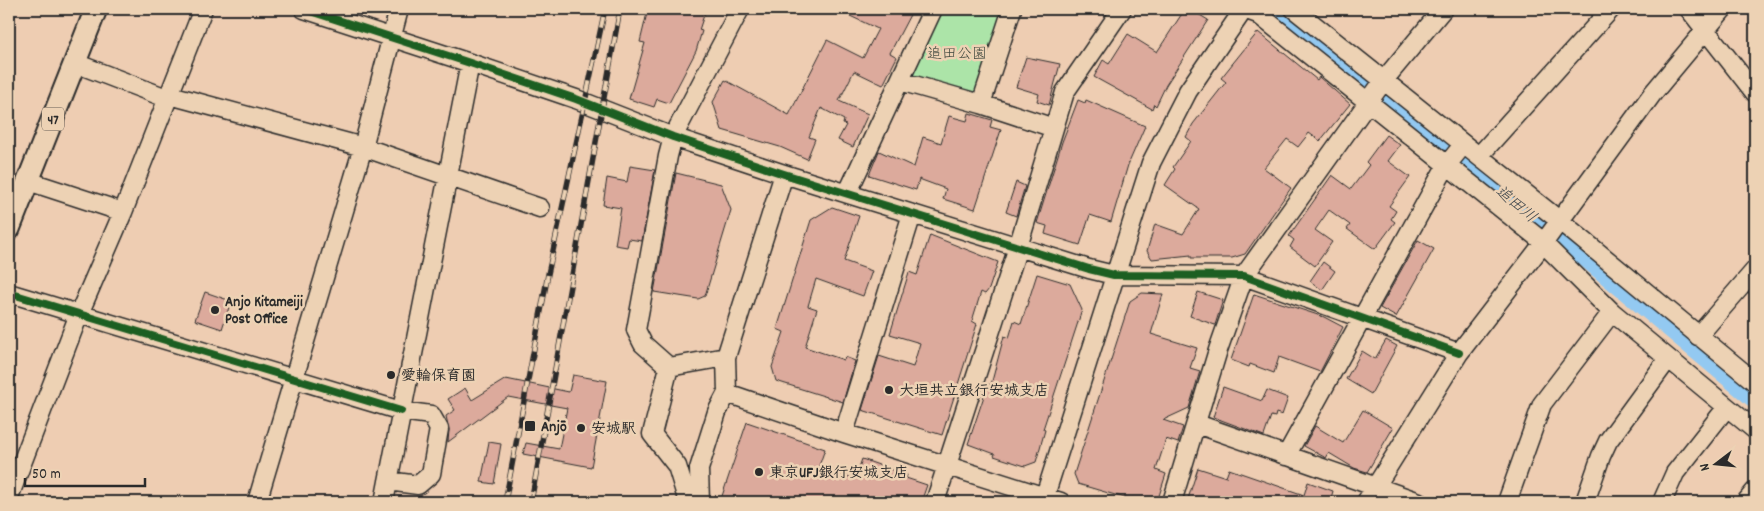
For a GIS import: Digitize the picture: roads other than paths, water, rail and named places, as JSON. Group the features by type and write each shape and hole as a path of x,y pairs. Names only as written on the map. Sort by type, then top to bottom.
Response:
{"main road":[{"name":"47","path":"9,229 96,9"}],"street":[{"path":"9,497 79,314 123,212 204,9"},
{"path":"304,9 576,99 673,138 1018,247 1114,275 1244,276 1459,352"},
{"path":"257,502 363,146 399,9"},
{"path":"669,367 643,344 636,330 668,156 673,138 740,9"},
{"path":"848,192 933,9"},
{"path":"981,104 1012,9"},
{"path":"935,502 1018,247 1065,92 1122,9"},
{"path":"727,393 1050,500 1114,275 1151,163 1188,91 1244,9 1258,14 1537,237 1542,245 1612,312 1755,430"},
{"path":"1294,9 1560,221 1755,382"},
{"path":"1172,502 1218,350 1244,276 1384,80 1443,9"},
{"path":"1479,156 1611,9"},
{"path":"1689,9 1755,93"},
{"path":"1371,495 1459,352 1560,221 1653,93 1723,9"},
{"path":"75,63 169,97 363,146 540,208"},
{"path":"384,502 470,63"},
{"path":"900,81 981,104 1054,128"},
{"path":"1286,456 1446,166 1463,145"},
{"path":"700,502 699,469 717,412 727,393 726,357 784,174"},
{"path":"28,181 123,212"},
{"path":"844,433 912,214"},
{"path":"1698,336 1755,270"},
{"path":"9,293 401,411 431,415 439,429 430,474 418,486 388,481"},
{"path":"1507,502 1542,404 1612,312"},
{"path":"669,367 726,357"},
{"path":"1586,502 1608,441 1668,359"},
{"path":"669,367 652,434 677,466 688,502"},
{"path":"1662,502 1675,473 1727,407"},
{"path":"1197,424 1286,456 1371,495 1419,502"},
{"path":"1746,502 1755,491"}],"waterway":[{"name":"追田川","path":"1276,9 1398,103 1755,401"}],"railway":[{"path":"505,502 548,274 605,9"},
{"path":"531,502 620,9"}],"place":[{"name":"Anjo Kitameiji Post Office","path":"215,310"},
{"name":"愛輪保育園","path":"391,375"},
{"name":"大垣共立銀行安城支店","path":"889,390"},
{"name":"Anjō","path":"530,426"},
{"name":"安城駅","path":"581,428"},
{"name":"東京UFJ銀行安城支店","path":"759,472"}],"park label":[{"name":"追田公園","path":"957,53"}]}
